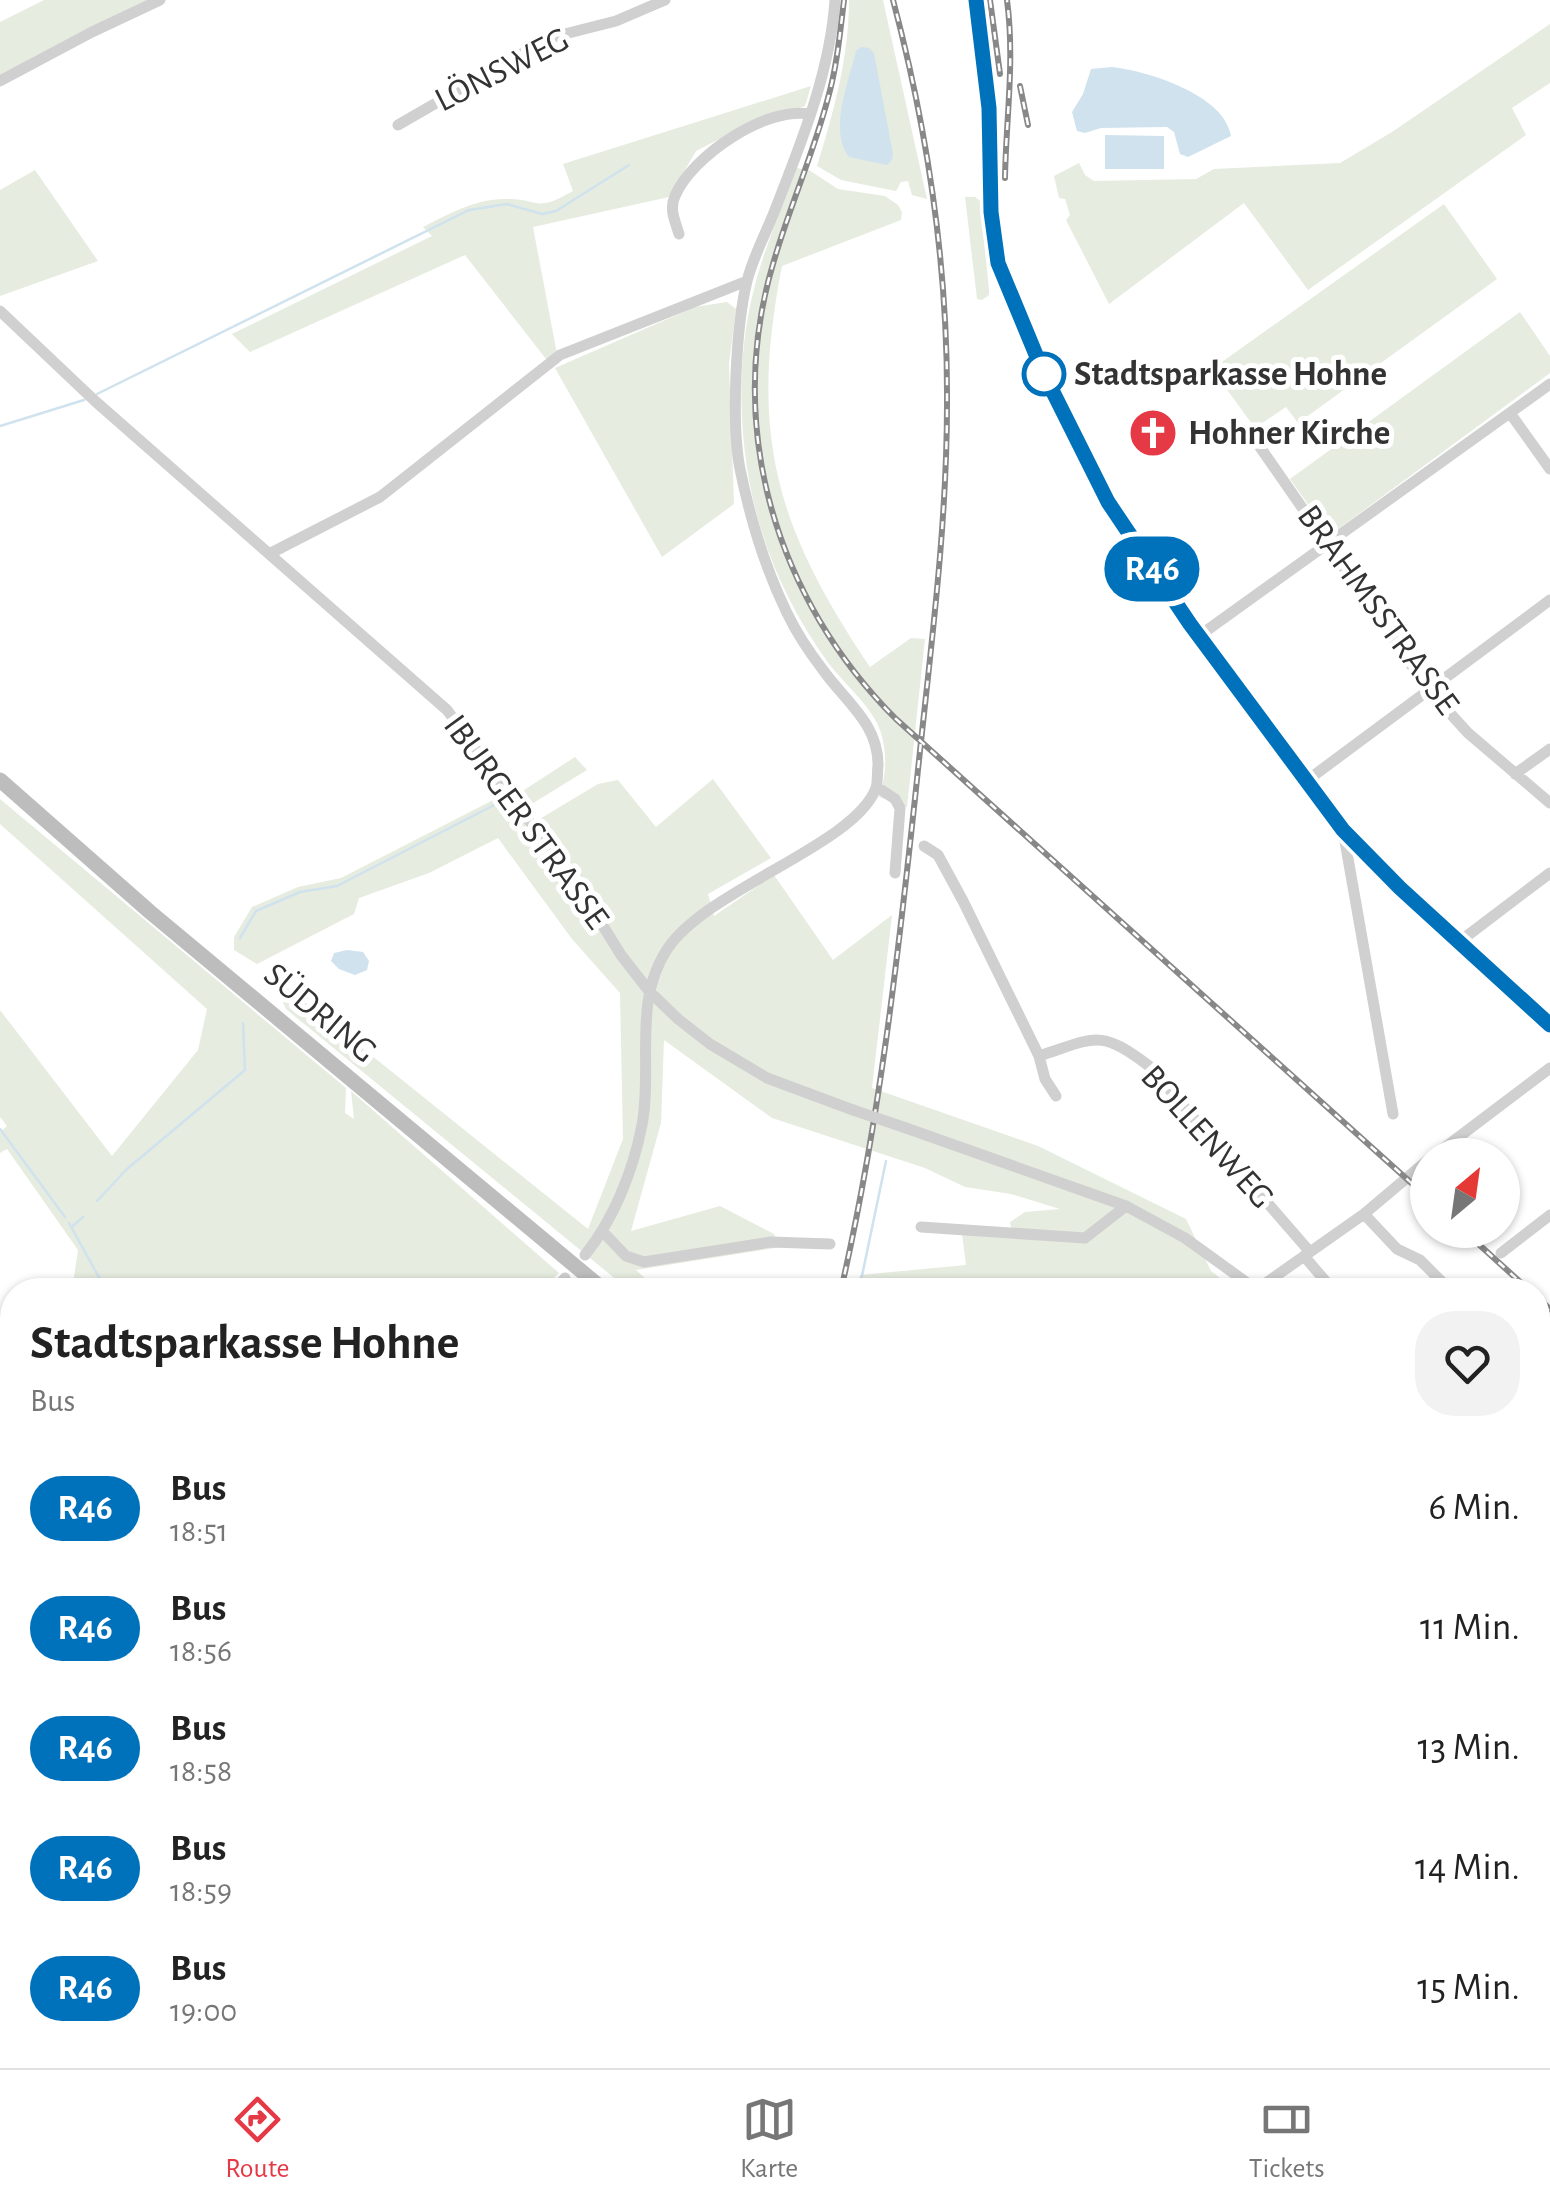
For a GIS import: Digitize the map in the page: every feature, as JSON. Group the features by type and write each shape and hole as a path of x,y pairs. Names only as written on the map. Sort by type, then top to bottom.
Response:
{"main road":[{"name":"SÜDRING","path":"0,780 150,912 590,1278"}],"street":[{"path":"0,81 160,0"},
{"name":"LÖNSWEG","path":"398,125 550,38 616,21 665,0"},
{"path":"584,1255 604,1232 625,1182 642,1124 650,990 669,948 690,924 857,816 877,787 878,750 868,724 823,670 788,615 762,552 739,466 735,380 747,281 810,114 828,46 834,0"},
{"path":"976,0 989,108 993,236 1000,272 1040,365 1108,502 1199,636 1343,830 1549,1022"},
{"path":"679,234 672,212 674,196 704,154 775,118 810,114"},
{"path":"268,554 380,497 560,355 747,281"},
{"name":"IBURGER STRASSE","path":"0,311 95,401 446,710 543,838 621,955 678,1019 738,1062 795,1090 1126,1206 1185,1238 1240,1278"},
{"path":"1199,636 1550,384"},
{"path":"1510,412 1550,469"},
{"name":"BRAHMSSTRASSE","path":"1260,447 1428,688 1468,733 1550,803"},
{"path":"1305,782 1550,600"},
{"path":"1515,774 1550,748"},
{"path":"877,787 895,799 900,808 896,873"},
{"path":"1343,830 1392,1114"},
{"path":"924,846 938,856 946,870 1056,1096"},
{"path":"1459,942 1550,873"},
{"name":"BOLLENWEG","path":"1039,1056 1102,1038 1119,1043 1149,1066 1325,1278"},
{"path":"1457,1138 1550,1068"},
{"path":"1274,1278 1364,1214 1410,1175"},
{"path":"921,1227 1085,1238 1126,1206"},
{"path":"1364,1214 1397,1249 1420,1260 1438,1278"},
{"path":"1501,1252 1550,1215"},
{"path":"604,1232 626,1256 644,1262 770,1242 830,1244"}],"shaded area":[{"path":"44,0 148,0 0,76 0,22"},
{"path":"849,0 883,0 927,199 912,195 908,181 901,182 896,191 841,180 817,166 839,84"},
{"path":"1550,24 1550,83 1512,108 1526,135 1308,290 1244,203 1109,304 1066,220 1070,215 1065,199 1059,198 1054,176 1079,163 1085,175 1094,181 1196,179 1214,169 1340,163"},
{"path":"811,86 805,106 747,125 696,151 669,197 533,227 557,354 546,359 465,255 250,352 232,334 432,236 423,227 462,208 494,200 543,203 560,198 573,191 563,164"},
{"path":"797,168 809,170 838,189 885,196 902,212 901,220 782,266 768,380 770,430 778,477 792,522 838,616 870,667 911,638 925,639 907,807 879,797 885,760 877,723 829,664 794,609 768,549 749,481 741,398 748,316 763,258"},
{"path":"35,170 98,261 0,296 0,190"},
{"path":"965,197 980,201 989,290 982,300 977,299"},
{"path":"1444,204 1497,279 1298,423 1286,407 1255,428 1212,369"},
{"path":"727,302 736,309 729,364 734,504 662,557 555,368 695,307"},
{"path":"1520,312 1550,356 1550,373 1330,535 1290,479"},
{"path":"575,757 587,770 517,813 595,921 606,910 538,820 598,784 618,780 656,827 713,779 771,858 708,894 714,916 774,875 833,960 892,915 872,1088 1038,1146 1186,1219 1211,1271 1220,1278 859,1278 966,1265 962,1234 1013,1236 1010,1222 1025,1212 1060,1209 1011,1194 965,1187 925,1168 772,1118 664,1040 661,1123 631,1231 720,1206 774,1234 781,1247 636,1270 645,1278 614,1278 286,1009 270,974 588,1229 623,1139 620,993 572,939 498,838 429,873 359,898 354,914 257,964 234,950 234,937 252,907 298,887 341,878 503,795 521,792"},
{"path":"0,799 346,1088 345,1113 354,1119 351,1091 559,1273 554,1278 74,1278 78,1250 7,1149 0,1153 0,1132 7,1126 0,1117 0,1010 112,1156 198,1050 207,1009 0,824"}],"water":[{"path":"861,47 874,53 893,154 887,165 849,157 840,134 842,105 856,51"},
{"path":"1112,67 1164,80 1200,97 1226,121 1231,136 1188,157 1180,154 1174,132 1167,127 1077,131 1072,112 1091,69"},
{"path":"1105,135 1164,136 1164,169 1105,169"},
{"path":"363,952 369,961 367,970 355,975 331,961 334,953"}],"waterway":[{"path":"97,394 469,210 507,204 542,214 556,211 629,165"},
{"path":"0,426 84,400"},
{"path":"240,938 256,911 300,892 337,886 500,802"},
{"path":"97,1201 127,1169 245,1070 243,1023"},
{"path":"0,1129 65,1217"},
{"path":"862,1278 886,1161"},
{"path":"73,1226 83,1217"},
{"path":"69,1223 99,1278"}],"railway":[{"path":"844,0 828,98 773,264 759,326 755,388 759,449 772,509 792,566 820,621 855,672 896,719 1410,1182"},
{"path":"844,1278 877,1103 894,978 936,596 946,452 940,251 926,150 893,0"},
{"path":"990,0 1000,74"},
{"path":"1005,178 1010,67 1007,0"},
{"path":"1020,86 1028,125"},
{"path":"1483,1248 1516,1278"}],"bus line":[{"name":"R46","path":"976,0 989,108 991,212 998,263 1044,374 1108,502 1190,624 1343,830 1400,888 1550,1025"}],"place":[{"name":"Stadtsparkasse Hohne","path":"1044,374"},
{"name":"Hohner Kirche","path":"1153,433"}]}
